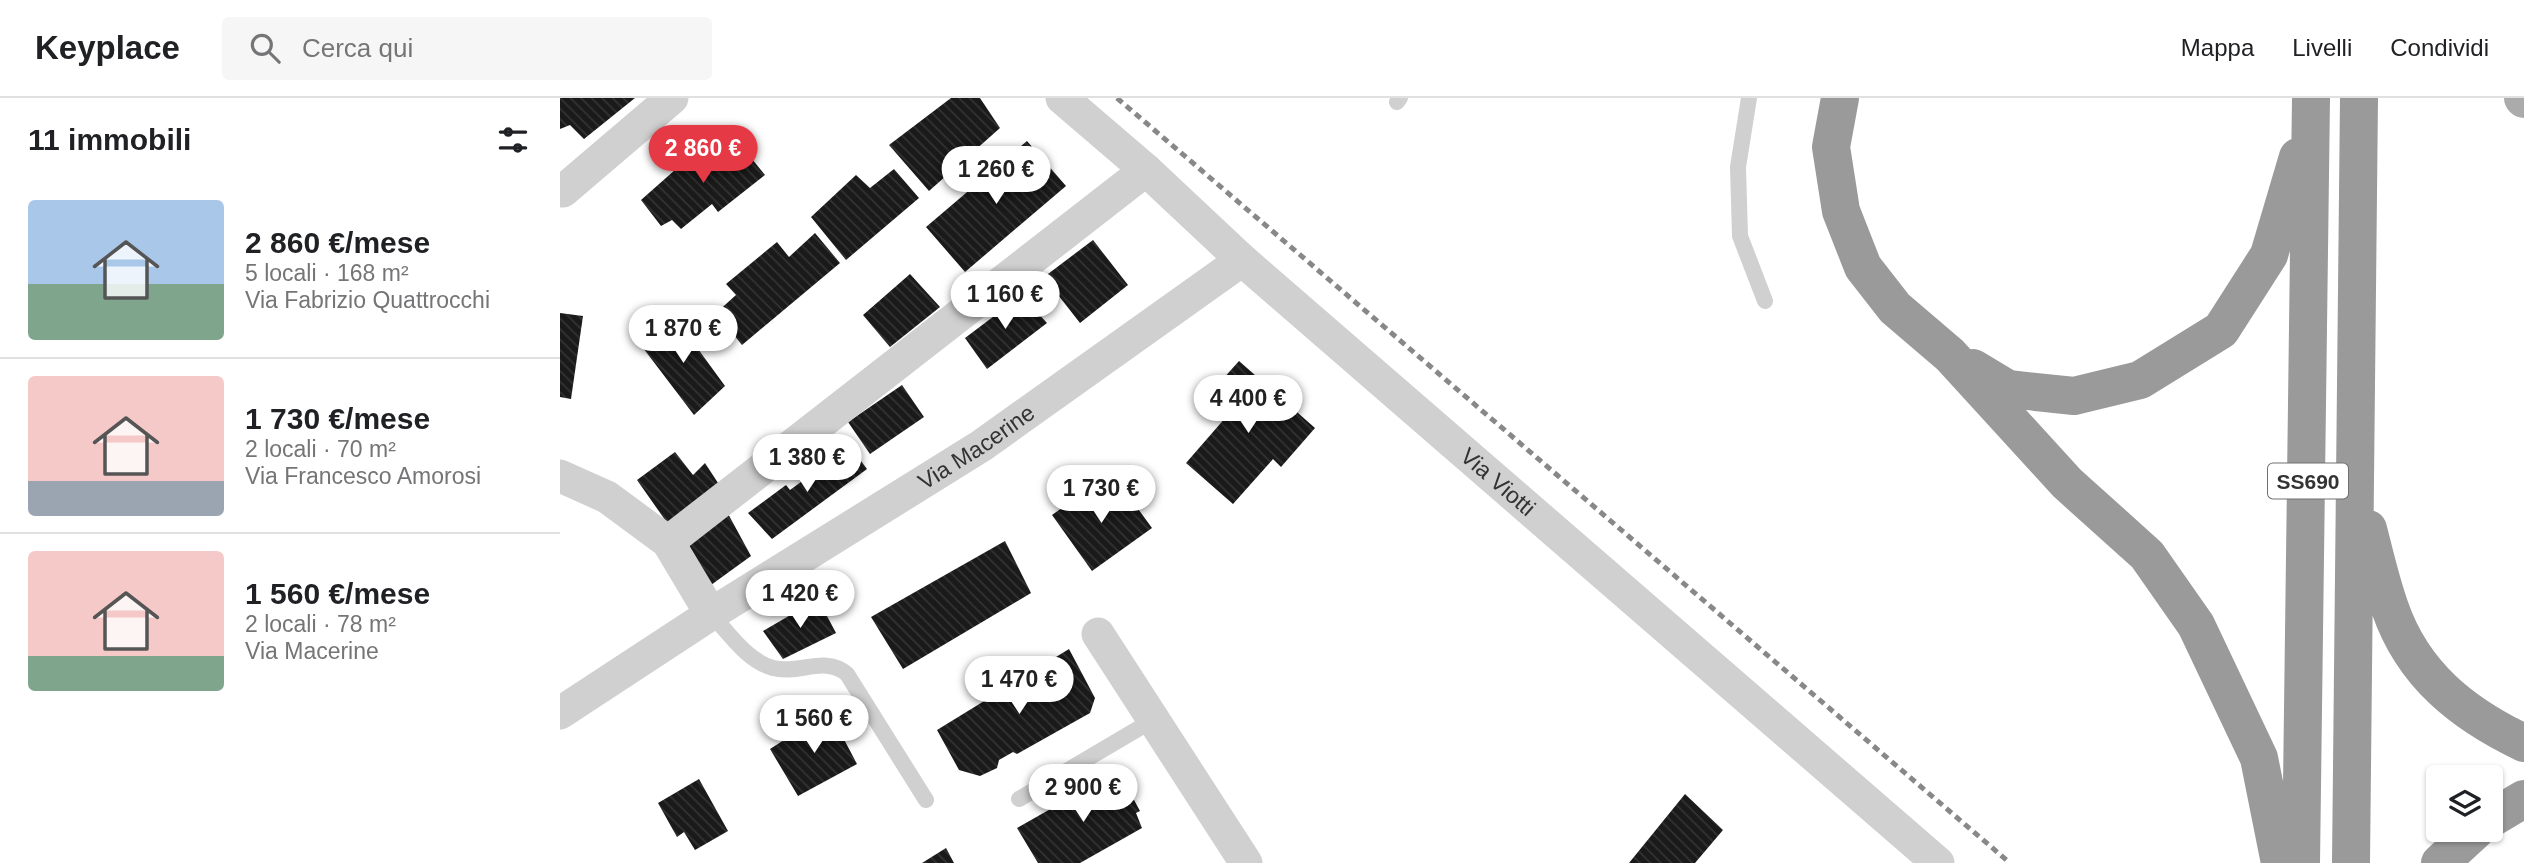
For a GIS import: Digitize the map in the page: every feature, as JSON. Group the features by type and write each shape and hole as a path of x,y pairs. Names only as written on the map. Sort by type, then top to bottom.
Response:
{"highway":[{"path":"1840,98 1831,147 1841,211 1863,267 1895,309 1950,355 2067,483 2147,555 2196,625 2259,758 2280,863"},
{"name":"SS690","path":"2351,863 2359,98"},
{"path":"1950,355 2008,389 2074,396 2140,380 2221,330 2269,256 2311,106"},
{"name":"SS690","path":"2301,863 2311,106"},
{"path":"2356,481 2390,610 2417,661 2459,705 2488,726 2524,743"},
{"path":"2503,811 2524,799"},
{"path":"2440,863 2463,842"}],"street":[{"path":"563,191 672,98"},
{"name":"Via Viotti","path":"1062,98 1146,170 1242,260 1938,863"},
{"path":"668,542 1146,170"},
{"name":"Via Macerine","path":"560,713 711,614 981,446 1242,260"},
{"path":"560,476 607,497 668,542 711,614"},
{"path":"1098,634 1246,863"}],"lane":[{"path":"1749,98 1738,167 1740,236 1765,301"},
{"path":"711,614 761,663 785,670 829,665 841,668 926,800"},
{"path":"1019,799 1153,720"}],"building":[{"path":"560,98 635,98 584,139 570,125 560,129"},
{"path":"951,98 980,98 1000,128 929,191 889,145"},
{"path":"734,137 765,175 718,212 712,204 681,229 672,220 661,226 641,200 693,154 699,159"},
{"path":"1027,141 1066,186 965,272 926,227"},
{"path":"894,169 919,198 846,260 811,217 856,175 870,188"},
{"path":"815,233 840,263 742,345 716,313 736,295 726,284 777,242 789,257"},
{"path":"1093,240 1128,285 1080,323 1044,277"},
{"path":"910,274 940,307 890,347 863,315"},
{"path":"1022,295 1047,323 987,369 965,338"},
{"path":"560,313 583,316 571,399 560,397"},
{"path":"674,316 725,386 694,415 640,344"},
{"path":"1239,361 1315,428 1281,467 1273,459 1233,504 1186,463 1233,409 1213,390"},
{"path":"902,385 924,417 870,454 848,422"},
{"path":"850,446 867,469 772,539 748,513 786,485 790,490"},
{"path":"675,452 693,475 705,463 720,486 670,527 637,480"},
{"path":"1098,482 1112,501 1125,491 1152,528 1092,571 1052,515"},
{"path":"726,510 751,556 711,585 685,544"},
{"path":"1005,541 1031,593 903,669 871,617"},
{"path":"818,599 836,633 783,659 763,631"},
{"path":"1069,649 1095,698 1090,713 1017,754 1013,752 999,760 997,768 980,776 959,770 937,730"},
{"path":"829,711 857,764 798,796 770,749"},
{"path":"1112,774 1124,789 1127,787 1140,811 1136,813 1142,828 1080,863 1038,863 1017,828"},
{"path":"699,779 728,831 695,850 684,832 677,837 658,803"},
{"path":"1685,794 1723,830 1695,863 1629,863"},
{"path":"946,848 954,863 922,863"}],"railway":[{"path":"1117,98 2010,863"}]}
